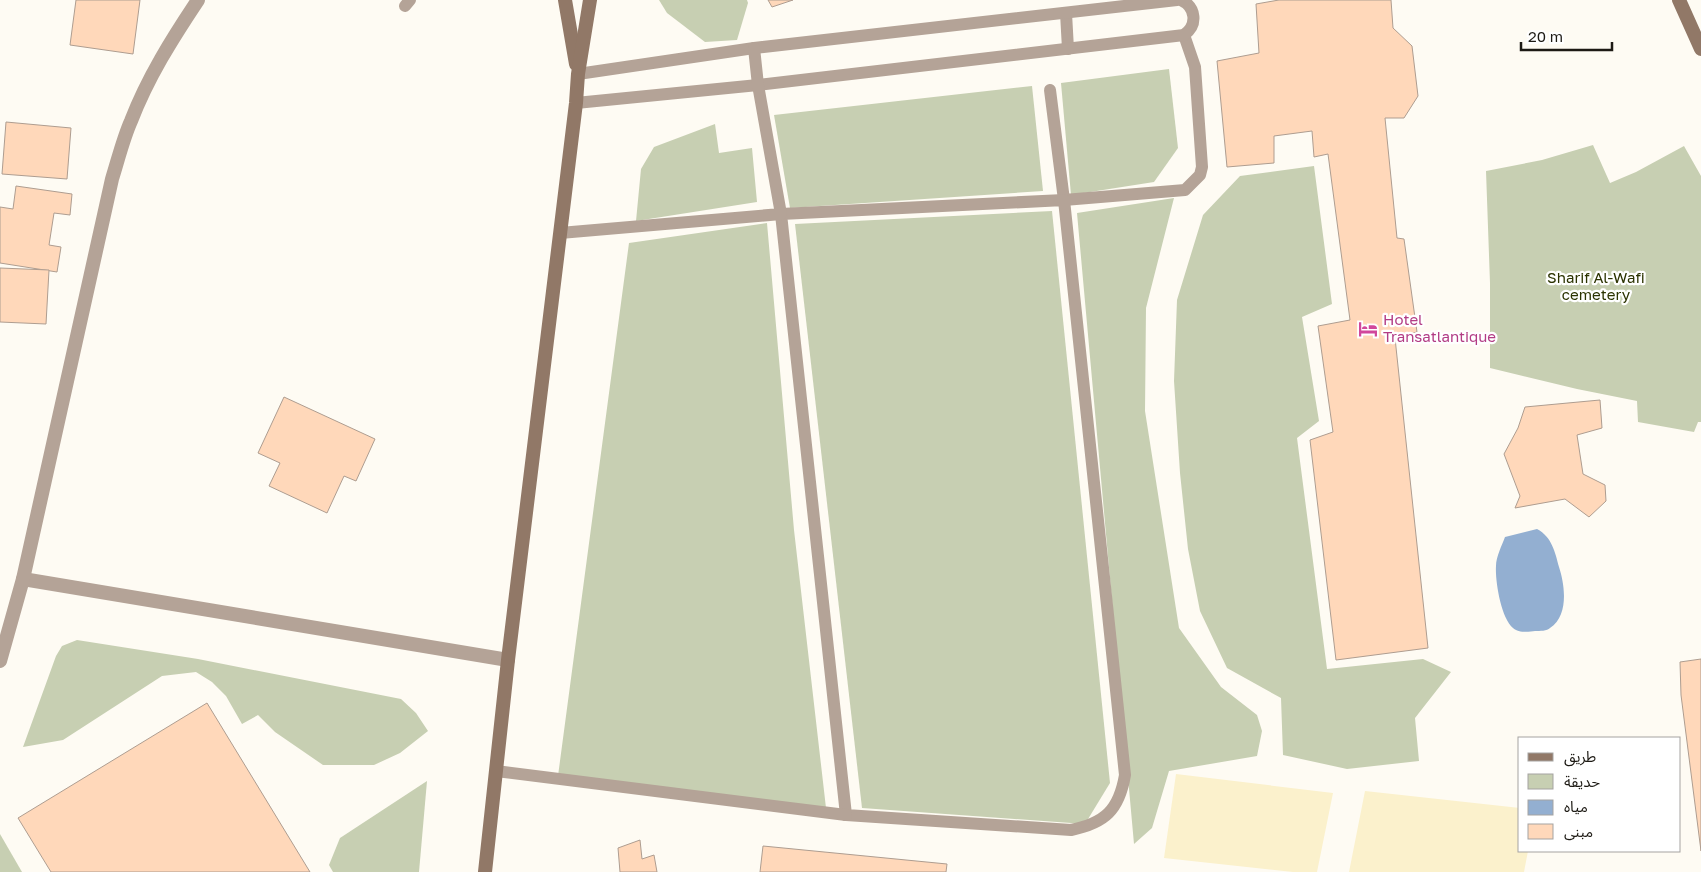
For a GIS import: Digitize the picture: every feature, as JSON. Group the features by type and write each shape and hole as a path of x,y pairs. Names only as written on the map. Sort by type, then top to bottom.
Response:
{"main road":[{"path":"566,0 578,74"},
{"path":"485,872 508,660 576,104 578,74 590,0"},
{"path":"1679,0 1701,48"}],"street":[{"path":"0,661 23,580 112,179 130,122 152,72 198,0"},
{"path":"23,580 508,660"}],"lane":[{"path":"576,104 758,86 1184,35 1191,29 1194,17 1190,6 1179,0 754,48 578,74"},
{"path":"1066,13 1068,49"},
{"path":"560,233 780,214 1064,200 1185,190 1200,175 1202,167 1195,67 1184,35"},
{"path":"754,48 758,86 780,214 846,815"},
{"path":"496,772 846,815 1071,830 1089,826 1103,819 1115,806 1122,792 1125,775 1064,200 1050,90"}],"green space":[{"path":"659,0 747,0 748,3 737,40 705,42 667,13"},
{"path":"1169,69 1178,148 1154,182 1071,195 1061,83"},
{"path":"1032,86 1043,191 790,208 774,115"},
{"path":"715,124 719,153 752,148 757,202 636,221 641,169 654,147"},
{"name":"Sharif Al-Wafi cemetery","path":"1593,145 1610,183 1636,172 1684,146 1701,176 1701,422 1698,422 1694,432 1638,422 1637,401 1490,368 1490,283 1486,171 1542,160"},
{"path":"1314,166 1332,304 1302,317 1319,421 1297,438 1327,669 1423,659 1451,672 1415,718 1419,761 1347,769 1283,755 1281,698 1227,668 1200,611 1188,549 1180,473 1174,381 1177,300 1203,215 1240,176"},
{"path":"1174,198 1146,308 1145,411 1179,628 1221,687 1257,715 1262,731 1257,756 1169,771 1152,828 1134,844 1077,213"},
{"path":"1052,211 1110,783 1085,824 862,808 795,224"},
{"path":"767,223 794,530 826,808 558,776 629,243"},
{"path":"77,640 198,659 401,699 416,713 428,731 400,753 374,765 323,765 275,732 258,715 242,724 226,696 212,682 196,672 162,676 63,740 23,747 56,656 62,646"},
{"path":"427,781 419,872 333,872 329,865 340,838"},
{"path":"0,834 22,872 0,872"}],"sand":[{"path":"1176,774 1333,793 1317,872 1293,872 1164,858"},
{"path":"1365,791 1518,808 1518,852 1528,852 1524,872 1349,872"}],"water":[{"path":"1537,529 1546,536 1552,545 1563,582 1564,600 1563,608 1556,623 1549,629 1527,632 1515,630 1505,616 1497,581 1496,562 1505,537"}],"building":[{"path":"76,0 140,0 133,54 70,45"},
{"path":"768,0 793,0 772,7"},
{"name":"Hotel Transatlantique","path":"1279,0 1391,0 1393,28 1412,46 1418,96 1404,118 1385,118 1397,238 1404,239 1417,332 1395,338 1428,648 1336,660 1310,440 1333,432 1318,326 1350,320 1328,154 1314,157 1312,131 1274,136 1274,163 1227,167 1217,61 1259,53 1256,4"},
{"path":"6,122 71,128 67,179 2,174"},
{"path":"16,186 72,194 70,215 54,213 49,245 61,247 57,272 0,263 0,207 13,209"},
{"path":"0,268 49,270 46,324 0,322"},
{"path":"284,397 375,439 356,481 344,476 327,513 269,486 280,463 258,453"},
{"path":"1600,400 1602,428 1577,435 1583,474 1605,485 1606,501 1589,517 1565,499 1515,508 1520,496 1504,454 1518,428 1525,407"},
{"path":"1701,659 1701,851 1681,695 1680,662"},
{"path":"207,703 310,872 51,872 18,818"},
{"path":"640,840 642,859 654,855 657,872 620,872 618,848"},
{"path":"763,846 947,864 946,872 760,872"}],"place":[{"name":"Hotel Transatlantique","path":"1368,329"}]}
